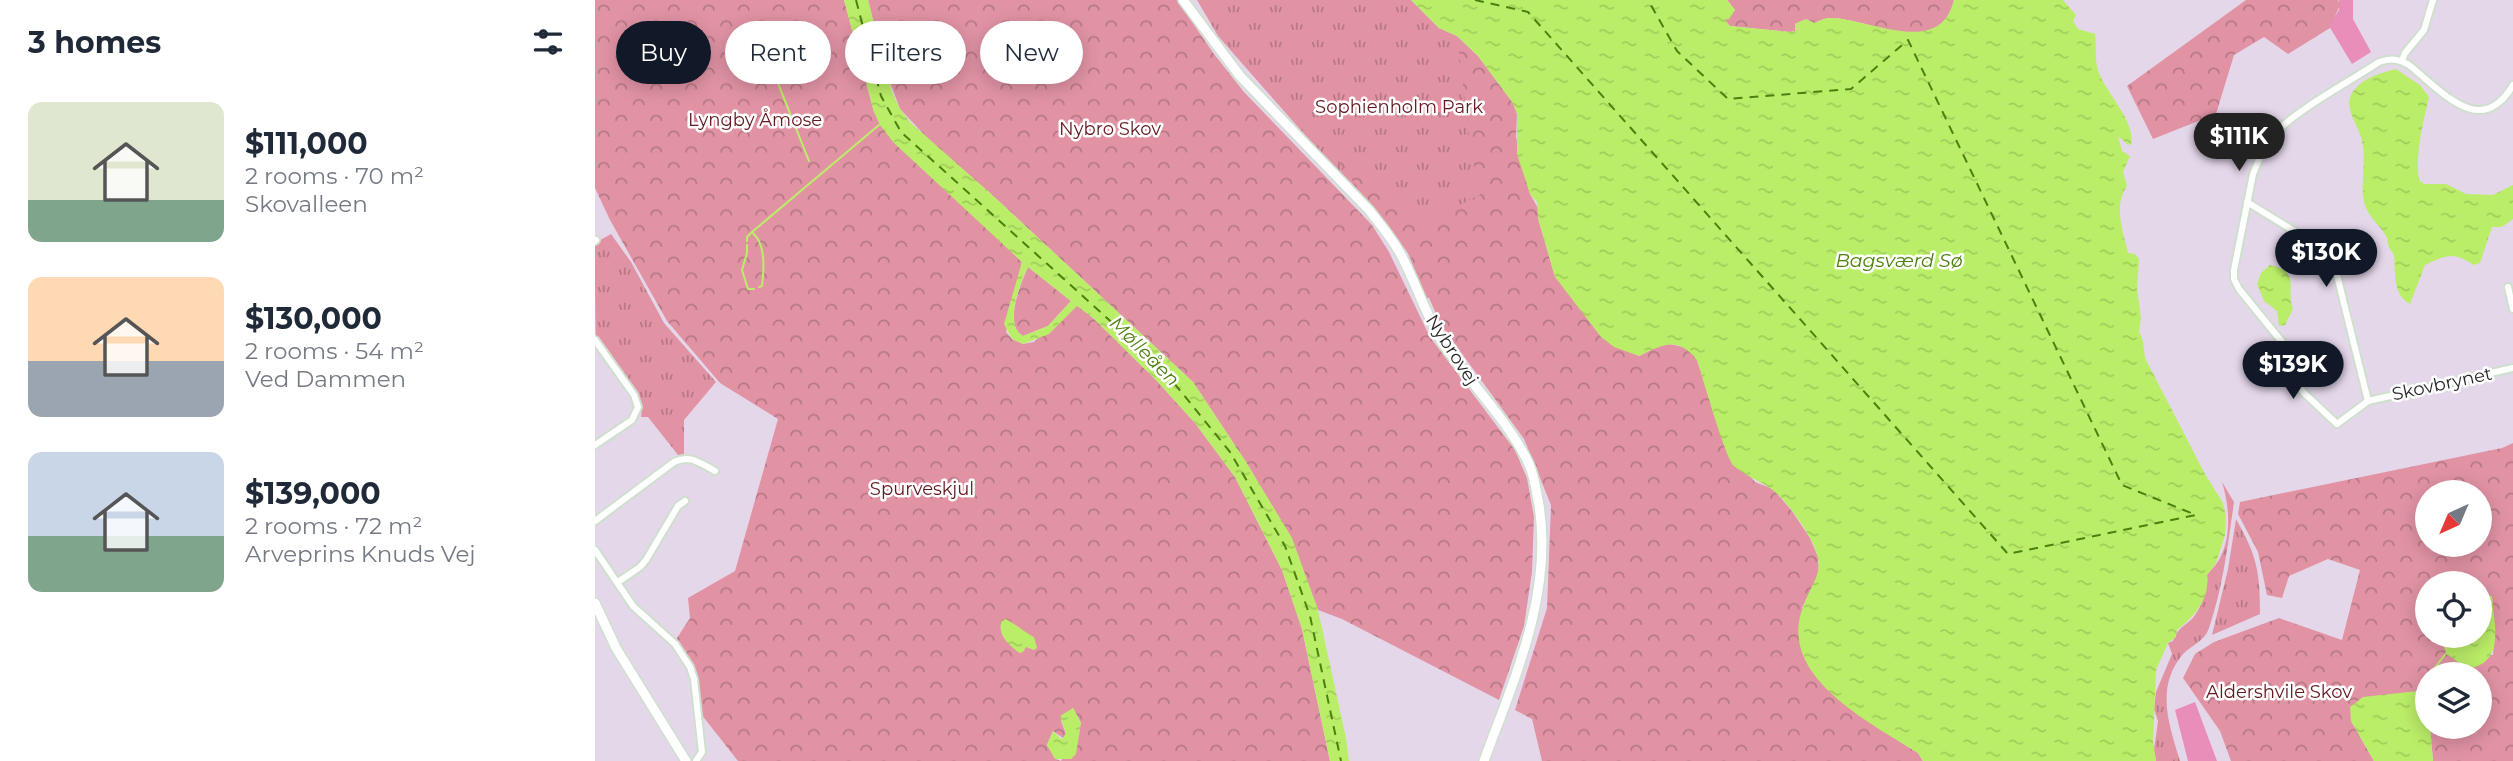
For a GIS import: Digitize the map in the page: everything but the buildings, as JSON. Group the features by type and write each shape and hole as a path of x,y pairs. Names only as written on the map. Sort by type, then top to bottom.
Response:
{"street":[{"name":"Nybrovej","path":"1183,0 1240,76 1388,233 1446,347 1517,442 1534,475 1542,547 1538,596 1532,626 1484,761"},
{"path":"2402,61 2424,30 2433,0"},
{"path":"2368,401 2334,263 2320,247 2247,202 2258,161 2282,127 2379,62 2393,59 2402,61 2468,110 2485,111 2493,108 2506,97 2513,85"},
{"name":"Skovbrynet","path":"2247,202 2234,279 2276,332 2303,392 2337,424 2368,401 2513,368"},
{"path":"2508,287 2513,309"},
{"path":"595,340 634,395 638,407 632,420 595,445"},
{"path":"595,521 683,457 694,459 715,471"},
{"path":"618,583 640,567 678,506 685,501"},
{"path":"595,550 633,606 675,645 691,667 702,752 696,761"},
{"path":"595,603 616,648 685,761"}],"green space":[{"name":"Spurveskjul","path":"595,0 844,0 850,21 845,21 845,84 866,84 874,112 1022,262 1006,332 1012,339 1023,344 1034,342 1077,305 1156,380 1195,423 1235,477 1282,570 1302,629 1330,761 1061,761 738,761 701,714 696,676 690,659 675,641 690,618 688,598 735,571 778,419 720,383 667,321 595,188","holes":["1073,708 1081,723 1061,761 1056,759 1047,745 1053,731 1063,738 1066,734 1061,721"]},
{"name":"Nybro Skov","path":"868,0 1177,0 1244,92 1372,225 1389,252 1430,337 1515,450 1527,478 1534,517 1532,572 1524,626 1499,700 1342,619 1318,610 1291,538 1246,462 1193,382 990,193 933,144 900,109 891,84 966,84 966,21 873,21"},
{"name":"Sophienholm Park","path":"1197,0 1411,0 1439,28 1457,36 1543,245 1426,299 1400,233 1320,152 1218,36"},
{"path":"1727,0 1954,0 1946,18 1934,28 1919,32 1901,32 1830,18 1814,23 1806,19 1795,24 1795,31 1790,32 1730,26 1725,20 1735,10"},
{"path":"2246,0 2338,0 2340,5 2330,28 2288,54 2264,37 2234,55 2216,114 2153,139 2127,86"},
{"path":"1457,36 1478,56 1513,103 1517,114 1516,137 1530,194 1539,210 1538,218 1555,277 1639,356 1665,343 1688,348 1697,360 1725,447 1755,482 1773,489 1810,538 1818,557 1819,573 1802,608 1897,740 1918,753 1923,761 1542,761 1532,719 1515,710 1547,608 1551,505 1524,439 1441,325 1411,257 1325,145 1427,222 1481,194 1471,153"},
{"path":"611,234 631,262 664,323 716,382 684,420 684,454 678,455 648,417 641,417 638,396 596,337 595,243"},
{"path":"1028,267 1071,301 1048,326 1023,336 1017,331 1014,314 1015,303"},
{"name":"Aldershvile Skov","path":"2513,443 2513,761 2433,761 2431,739 2492,739 2492,662 2415,662 2415,701 2351,721 2374,761 2231,761 2220,731 2183,678 2195,654 2214,642 2279,618 2342,640 2360,570 2328,559 2289,576 2282,598 2267,595 2258,552 2238,514 2240,502 2502,448"},
{"path":"2222,482 2234,502 2225,565 2214,613 2207,632 2183,654 2174,667 2167,693 2169,720 2180,761 2156,761 2154,750 2158,721 2154,709 2156,692 2172,654 2168,643 2173,641 2178,631 2198,610 2206,592 2207,575 2224,549 2228,510"},
{"path":"2236,519 2249,543 2256,564 2260,614 2212,635 2228,569"}],"shaded area":[{"path":"2339,0 2353,0 2353,19 2371,52 2352,64 2329,26 2339,10"},
{"path":"2195,702 2217,761 2188,761 2175,710"}],"water":[{"path":"844,0 868,0 873,21 850,21"},
{"name":"Bagsværd Sø","path":"1411,0 1727,0 1735,10 1729,19 1725,20 1730,26 1790,32 1795,31 1795,24 1806,19 1814,23 1830,18 1919,32 1934,28 1946,18 1954,0 2063,0 2076,15 2073,21 2078,29 2095,34 2099,73 2125,117 2131,135 2131,144 2128,145 2118,136 2122,151 2130,156 2123,172 2127,186 2120,210 2128,253 2135,254 2139,259 2139,331 2145,358 2205,474 2223,503 2226,516 2225,535 2216,563 2207,575 2204,599 2190,619 2177,630 2176,637 2168,643 2156,670 2153,742 2156,761 1923,761 1918,753 1854,712 1833,695 1815,676 1803,655 1798,632 1803,607 1819,566 1815,549 1806,532 1774,491 1734,466 1730,460 1697,360 1690,352 1670,344 1639,356 1614,347 1601,337 1555,277 1538,218 1537,202 1530,194 1517,154 1517,114 1513,103 1478,56 1457,36 1439,28"},
{"path":"2396,69 2420,85 2429,97 2419,149 2419,180 2424,184 2446,184 2466,194 2493,195 2513,185 2513,219 2502,227 2492,227 2480,263 2474,265 2449,256 2425,265 2410,304 2400,295 2394,256 2386,236 2365,205 2361,136 2349,107 2351,95 2359,85"},
{"name":"Mølleåen","path":"866,84 890,84 900,109 911,123 1193,382 1292,538 1318,610 1349,761 1330,761 1302,629 1282,570 1235,477 1195,423 1156,380 1093,318 1077,306 1049,334 1023,344 1012,339 1004,324 1022,262 893,142 880,125","holes":["1028,267 1071,301 1048,326 1023,336 1014,323 1015,303"]},
{"path":"2270,265 2286,272 2291,282 2293,309 2285,325 2279,326 2277,311 2264,301 2257,284 2261,273"},
{"path":"2492,596 2495,641 2488,659 2484,662 2458,662 2448,655 2444,648 2492,648"},
{"path":"1005,619 1034,637 1037,648 1034,650 1026,647 1019,653 1005,640 1001,632 1001,622"},
{"path":"2415,691 2415,739 2431,739 2433,761 2374,761 2351,721 2350,707 2363,697"},
{"path":"1073,708 1081,723 1076,754 1071,759 1055,759 1047,745 1053,731 1063,738 1066,733 1060,716"}],"waterway":[{"path":"778,84 809,161"},
{"path":"747,241 752,232 879,125"},
{"path":"753,233 760,244 763,258 762,286 759,287"},
{"path":"747,245 742,270 748,289 754,289"},
{"path":"2439,662 2447,652"}],"ferry route":[{"path":"856,0 881,96 901,132 1117,327 1174,383 1230,452 1285,546 1310,616 1341,761"},
{"path":"1475,0 1528,12 2008,554 2196,515 2122,485 1908,40 1851,89 1728,99 1677,51 1648,0"}],"park label":[{"name":"Lyngby Åmose","path":"755,120"}]}
